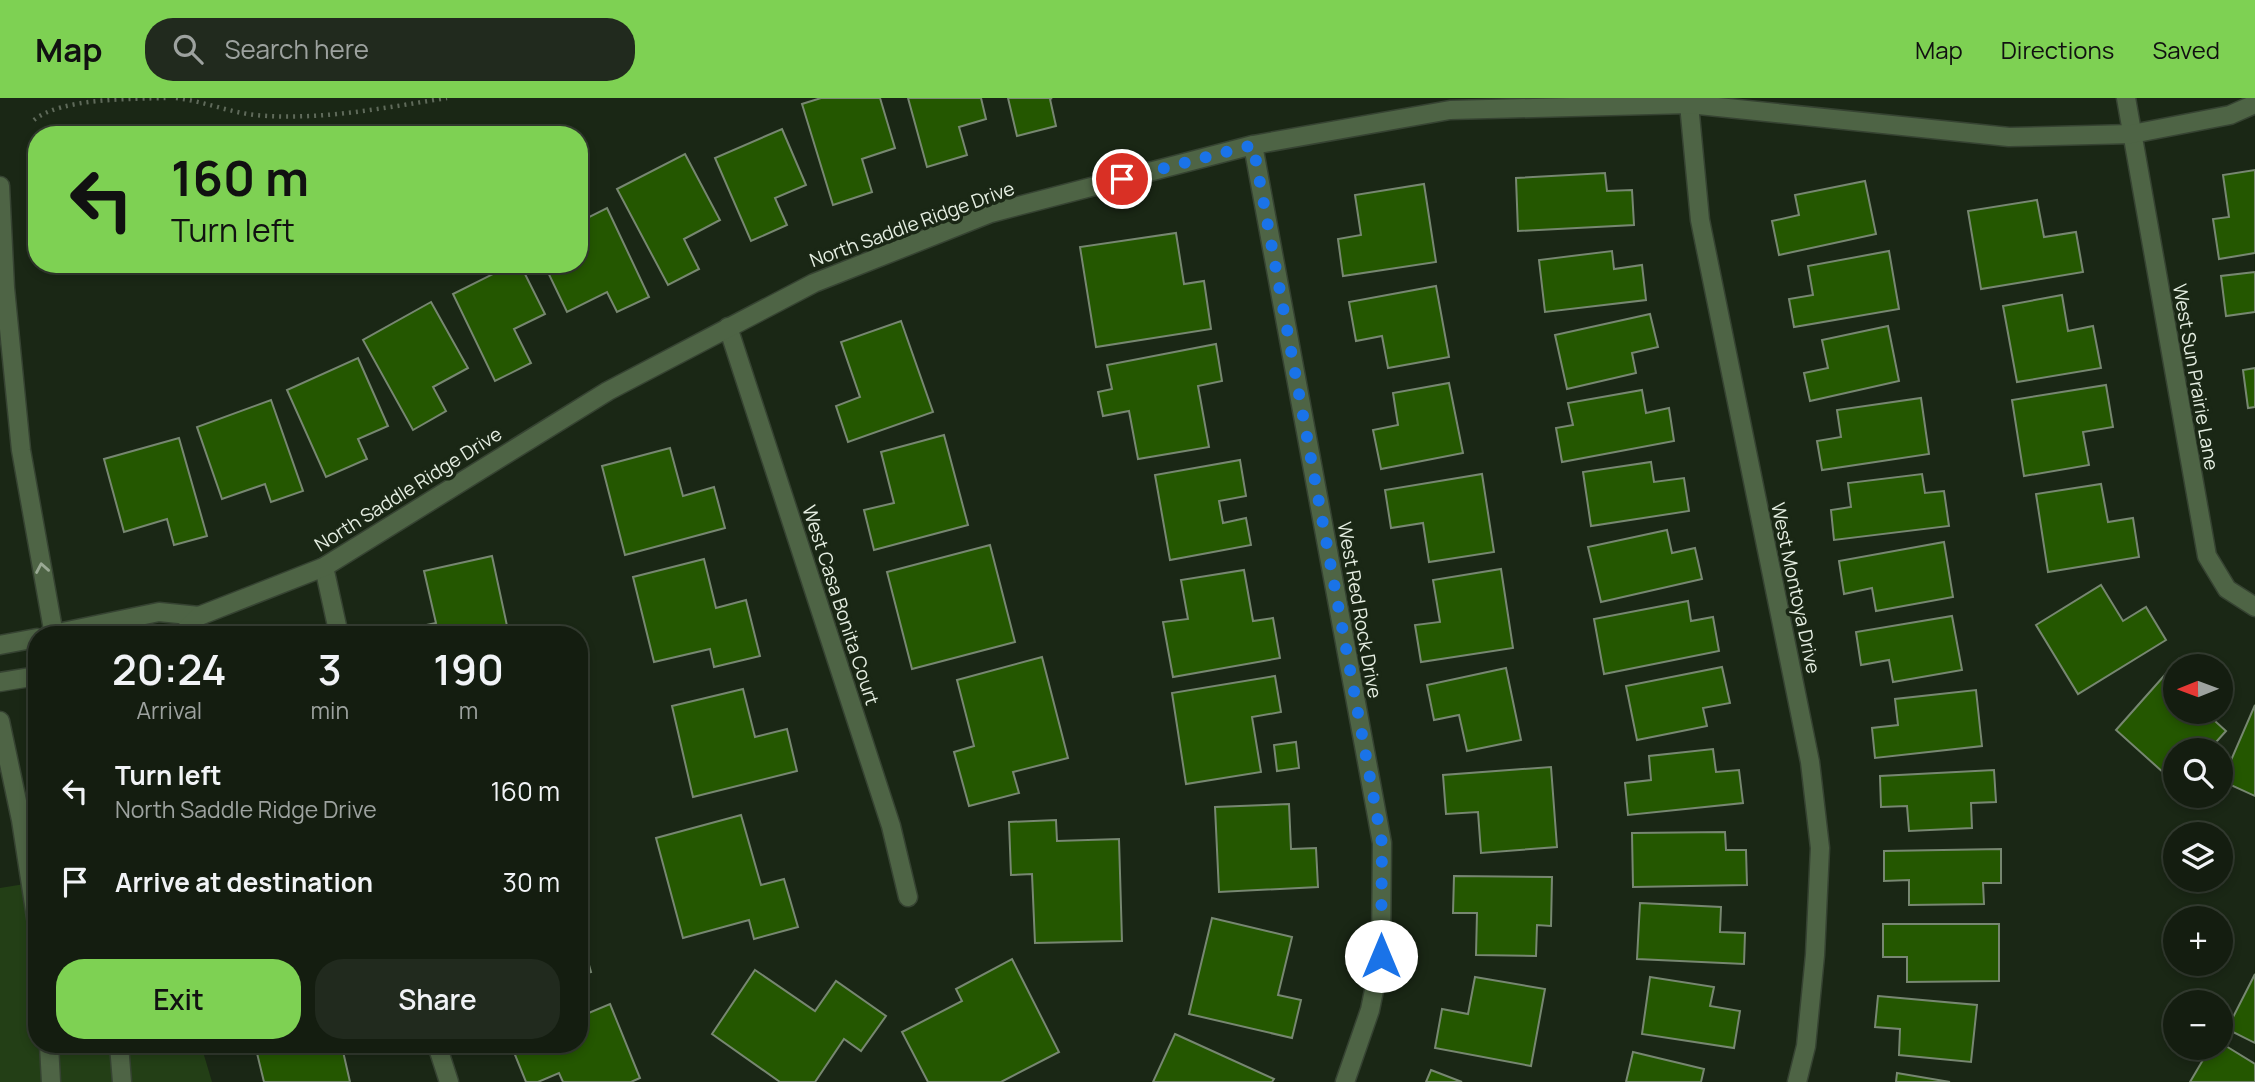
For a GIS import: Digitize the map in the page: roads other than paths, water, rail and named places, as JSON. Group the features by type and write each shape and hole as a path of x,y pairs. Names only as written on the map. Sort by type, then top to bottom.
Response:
{"street":[{"name":"West Sun Prairie Lane","path":"2126,98 2207,556 2227,589 2255,607"},
{"name":"North Saddle Ridge Drive","path":"190,626 199,616 324,567 608,391 814,283 991,214 1253,145 1450,110 1689,104 2009,137 2132,134 2230,115 2255,104"},
{"name":"West Montoya Drive","path":"1689,104 1700,220 1810,762 1820,848 1815,955 1806,1046 1797,1082"},
{"name":"West Red Rock Drive","path":"1253,145 1382,843 1381,956 1370,1010 1345,1082"},
{"path":"0,186 5,288 21,450 47,626"},
{"name":"West Casa Bonita Court","path":"728,327 891,826 908,897"},
{"path":"324,567 338,626"},
{"name":"North Saddle Ridge Drive","path":"94,626 159,612 199,616"},
{"name":"North Saddle Ridge Drive","path":"0,646 28,640"},
{"path":"0,682 28,677"},
{"path":"0,721 28,866"},
{"path":"49,1053 51,1082"},
{"path":"120,1053 122,1082"},
{"path":"440,1053 449,1082"}]}
